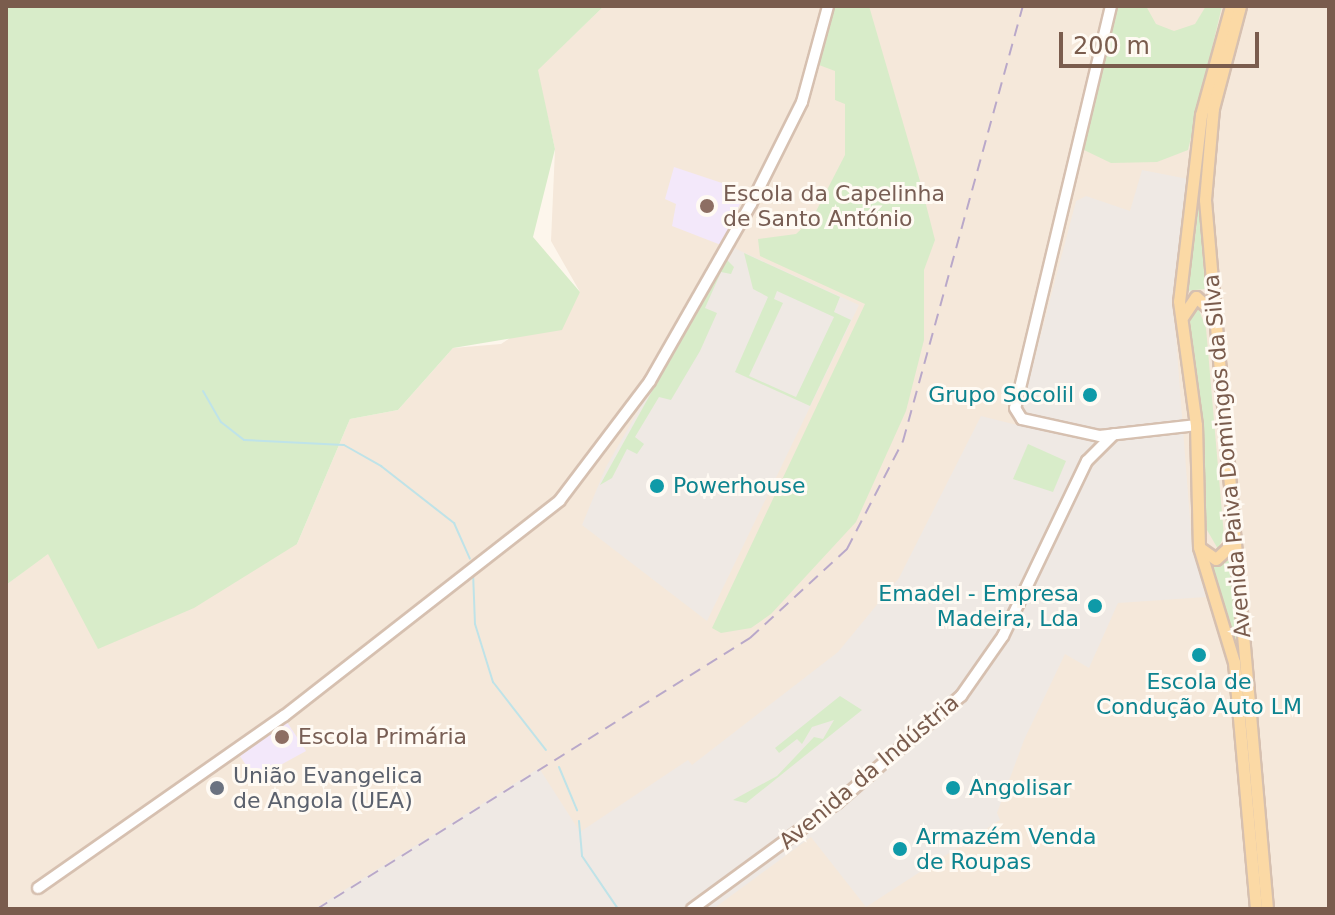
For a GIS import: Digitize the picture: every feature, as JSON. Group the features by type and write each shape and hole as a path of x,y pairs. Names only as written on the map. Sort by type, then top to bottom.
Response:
{"main road":[{"name":"Avenida Paiva Domingos da Silva","path":"1231,6 1197,140 1181,325 1196,425 1199,547 1234,662 1256,909"},
{"name":"Avenida Paiva Domingos da Silva","path":"1240,6 1207,143 1214,321 1267,909"},
{"path":"1181,325 1196,297 1205,300 1214,321"},
{"path":"1199,547 1222,559 1234,541"}],"street":[{"path":"38,888 284,716 544,515 638,399 802,102 828,6"},
{"path":"1111,6 1015,408 1022,419 1077,432 1114,434 1196,425"},
{"name":"Avenida da Indústria","path":"692,909 837,803 961,696 1003,636 1077,478 1087,445 1077,432"},
{"name":"Avenida da Indústria","path":"1077,478 1114,434"}],"shaded area":[{"path":"604,6 1329,6 1329,909 6,909 6,585 48,553 297,544 350,419 398,410 453,348 501,344 580,292 551,241 555,149 537,70"},
{"name":"Escola da Capelinha de Santo António","path":"674,167 746,191 721,245 672,226 676,204 665,199"},
{"path":"1142,170 1188,179 1174,312 1192,545 1206,597 1118,603 1089,668 1065,654 1024,740 997,813 1000,820 866,907 811,837 713,909 314,909 539,768 580,832 688,760 692,765 838,652 899,578 981,416 1017,425 1076,201 1086,196 1130,211"},
{"path":"732,247 859,305 707,621 582,525 606,467"},
{"name":"Escola Primária","path":"287,722 306,751 255,779 240,756"}],"green space":[{"path":"6,6 604,6 538,70 555,149 533,237 580,292 562,330 453,348 398,410 350,419 297,544 194,608 98,649 48,554 6,585"},
{"path":"832,6 869,6 920,181 935,240 924,270 924,340 906,411 856,522 771,614 751,628 721,633 712,628 865,304 760,256 758,239 796,234 812,219 845,155 845,104 835,100 835,71 819,65"},
{"path":"1116,6 1146,6 1156,24 1174,31 1195,24 1206,6 1222,6 1188,150 1157,162 1111,163 1084,150"},
{"path":"1199,195 1205,289 1187,291 1196,230"},
{"path":"732,247 727,260 734,267 731,274 721,272 705,308 717,313 700,351 671,400 659,397 635,437 644,444 637,454 627,449 612,478 600,485"},
{"path":"744,253 840,297 834,312 851,320 810,406 735,372 768,297 753,289","holes":["777,291 834,317 796,397 749,376 783,303 774,299"]},
{"path":"1197,305 1206,328 1224,536 1218,549 1207,530 1190,321"},
{"path":"1028,444 1066,461 1053,492 1013,479"},
{"path":"1230,560 1234,609 1239,654 1210,564"},
{"path":"840,696 862,710 746,803 733,800 777,776 814,737 823,739 834,720 812,727 802,744 797,739 779,753 775,748"}],"waterway":[{"path":"203,391 221,422 244,440 344,445 381,466 454,523 470,559"},
{"path":"473,572 475,624 493,682 546,750"},
{"path":"559,767 577,810"},
{"path":"579,821 582,856 618,909"}],"railway":[{"path":"317,909 750,638 847,549 903,441 1023,6"}],"place":[{"name":"Escola da Capelinha de Santo António","path":"707,206"},
{"name":"Grupo Socolil","path":"1090,395"},
{"name":"Powerhouse","path":"657,486"},
{"name":"Emadel - Empresa Madeira, Lda","path":"1095,606"},
{"name":"Escola de Condução Auto LM","path":"1199,655"},
{"name":"Escola Primária","path":"282,737"},
{"name":"União Evangelica de Angola (UEA)","path":"217,788"},
{"name":"Angolisar","path":"953,788"},
{"name":"Armazém Venda de Roupas","path":"900,849"}]}
